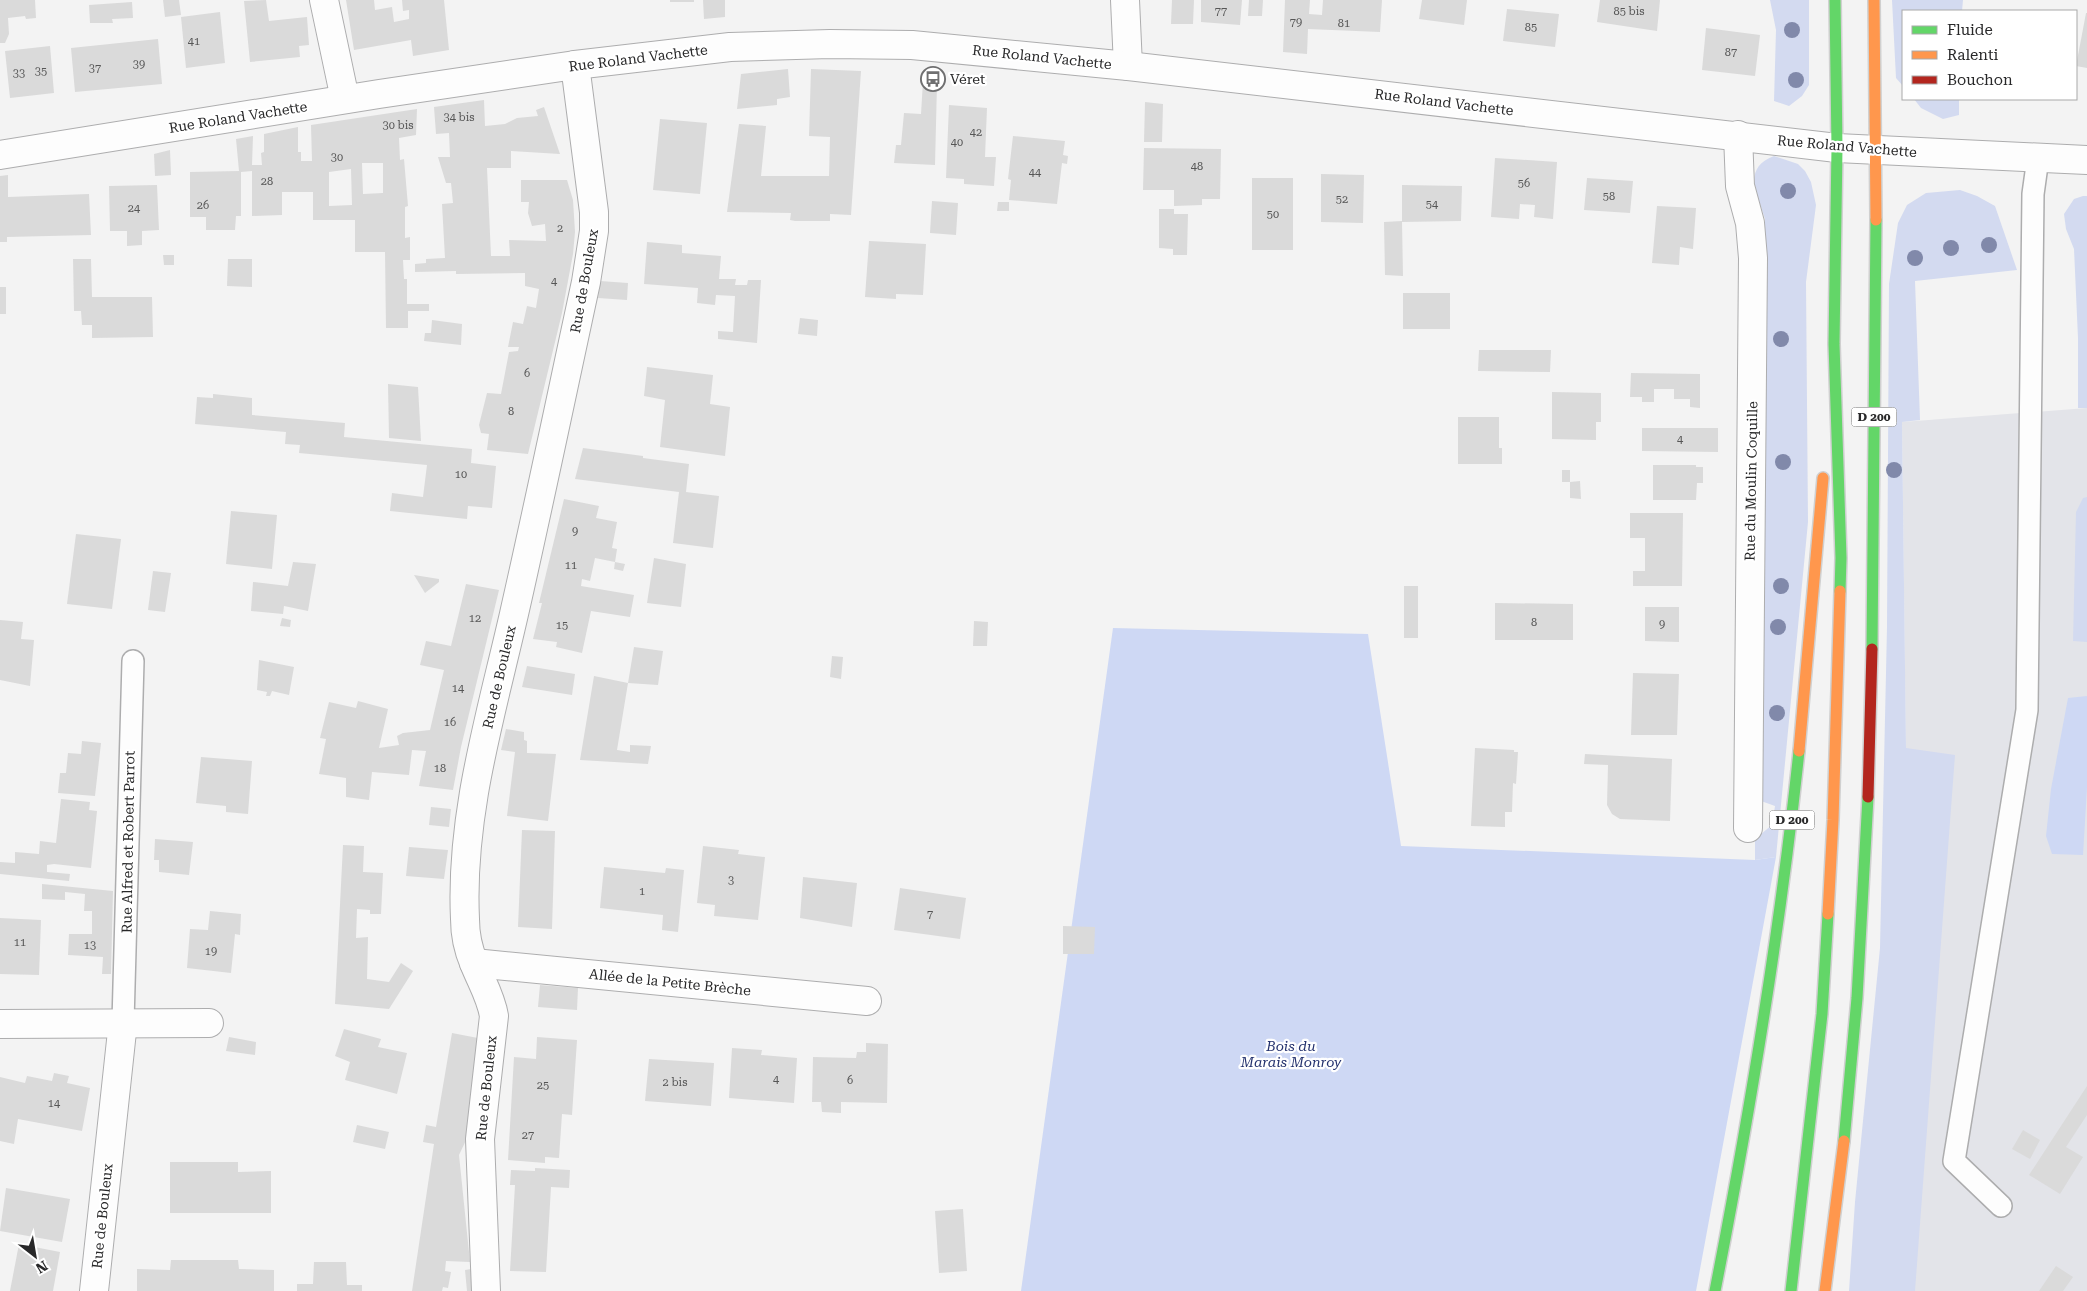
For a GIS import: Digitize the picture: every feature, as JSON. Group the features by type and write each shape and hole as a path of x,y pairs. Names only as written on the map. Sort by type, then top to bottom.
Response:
{"main road":[{"name":"D 200","path":"1791,1291 1822,1014 1830,900 1841,558 1834,344 1837,148 1835,0"},
{"name":"D 200","path":"1825,1291 1845,1140 1857,1015 1866,854 1872,683 1876,150 1874,0"},
{"name":"D 200","path":"1825,443 1834,344"},
{"name":"D 200","path":"1715,1291 1737,1182 1756,1072 1792,820 1814,596 1823,471"}],"street":[{"path":"324,0 345,99"},
{"path":"1126,0 1128,66"},
{"name":"Rue Roland Vachette","path":"0,154 345,99 575,65 730,47 839,44 931,46 1128,66 1738,135 1837,148 2087,160"},
{"name":"Rue de Bouleux","path":"486,1291 480,1139 494,1016 492,1003 474,963 466,937 464,918 466,846 470,805 584,292 594,232 592,196 575,65"},
{"name":"Rue du Moulin Coquille","path":"1738,135 1740,186 1750,223 1753,258 1748,828"},
{"name":"Allée de la Petite Brèche","path":"474,963 867,1001"},
{"name":"Rue de Bouleux","path":"94,1291 123,1022"},
{"path":"0,1024 209,1023"}],"lane":[{"path":"2001,1206 1954,1161 2026,710 2033,194 2038,158"},
{"name":"Rue Alfred et Robert Parrot","path":"123,1022 133,661"}],"shaded area":[{"path":"1770,0 1809,0 1809,85 1802,96 1789,106 1774,101 1776,30"},
{"path":"1892,0 1963,0 1962,10 1902,10 1902,85 1896,78"},
{"path":"1915,100 1959,100 1959,115 1943,119 1921,108"},
{"path":"1774,156 1798,164 1805,171 1811,182 1816,205 1806,282 1808,522 1776,857 1755,860 1755,839 1772,825 1775,806 1761,801 1765,219 1755,183 1755,175 1758,168 1764,161"},
{"path":"1960,190 1977,196 1995,206 2017,270 1915,281 1920,420 1902,422 1906,748 1955,755 1915,1291 1849,1291 1855,1202 1880,948 1887,627 1889,284 1898,223 1907,205 1926,193"},
{"path":"2087,196 2087,408 2078,408 2078,338 2074,249 2066,229 2064,214 2074,199"},
{"path":"2087,408 2087,1291 1873,1291 1907,842 1902,422"},
{"path":"2087,497 2087,642 2073,641 2076,512 2083,498"}],"green space":[{"name":"Bois du Marais Monroy","path":"1113,628 1368,634 1401,846 1755,860 1776,857 1696,1291 1021,1291"},
{"path":"2087,696 2087,788 2083,855 2052,854 2046,836 2051,789 2068,698"}],"building":[{"path":"0,0 35,0 36,18 26,19 25,16 8,18 9,34 5,43 0,43"},
{"path":"163,0 179,0 181,15 165,17"},
{"path":"266,0 269,21 307,17 309,45 299,46 300,57 250,62 244,1"},
{"path":"346,0 374,0 375,10 392,7 394,22 409,19 409,10 403,11 402,0 444,0 449,50 413,56 411,40 354,50"},
{"path":"670,0 694,0 694,2 670,2"},
{"path":"703,0 725,0 725,17 704,19"},
{"path":"1172,0 1194,0 1193,24 1171,24"},
{"path":"1201,0 1242,0 1240,25 1201,22"},
{"path":"1249,0 1263,0 1262,16 1248,16"},
{"path":"1285,0 1310,0 1309,14 1322,15 1323,0 1382,0 1380,32 1308,29 1307,54 1283,52"},
{"path":"1422,0 1467,0 1464,25 1419,19"},
{"path":"1600,0 1660,0 1657,31 1597,22"},
{"path":"132,2 133,18 112,19 113,23 90,23 89,5"},
{"path":"1507,9 1559,14 1555,47 1503,41"},
{"path":"220,12 225,63 186,68 181,17"},
{"path":"2087,13 2087,68 2077,66"},
{"path":"1706,28 1760,35 1755,76 1702,70"},
{"path":"158,39 162,84 75,92 71,48"},
{"path":"50,46 54,93 10,98 5,51"},
{"path":"788,69 790,97 777,99 777,105 737,109 741,74"},
{"path":"811,69 861,71 851,215 830,214 830,221 795,221 790,220 791,213 727,212 739,124 766,126 761,176 829,176 830,137 809,136"},
{"path":"923,81 937,84 935,165 894,163 896,145 901,145 904,113 921,114"},
{"path":"484,100 485,126 505,124 517,118 538,116 536,110 544,107 560,154 511,151 511,168 487,168 491,256 510,256 509,240 546,241 545,224 532,226 528,213 529,202 521,202 521,180 567,180 573,200 575,232 573,254 562,313 528,454 487,450 489,434 481,433 479,425 487,393 501,394 509,352 518,351 519,347 508,347 513,322 523,324 527,306 536,308 539,289 525,286 525,273 456,274 456,271 415,272 415,264 426,263 426,259 445,258 442,204 453,203 451,183 446,183 438,157 450,157 449,133 436,134 434,107"},
{"path":"1145,102 1163,104 1162,142 1144,142"},
{"path":"949,105 987,108 985,157 996,157 994,186 964,184 964,179 946,178"},
{"path":"417,109 416,135 399,138 400,160 404,159 408,206 405,207 405,238 410,237 410,260 403,260 404,279 407,279 407,304 429,304 429,311 408,311 408,328 386,328 385,252 355,252 355,220 313,220 313,192 282,192 282,215 252,216 252,171 241,172 241,216 236,216 235,230 206,230 206,217 190,217 190,172 239,171 236,139 253,136 252,165 262,165 261,153 264,152 264,134 298,127 298,152 301,152 301,161 312,161 311,125","holes":["362,163 383,163 383,193 363,194","351,169 352,205 329,206 329,172"]},
{"path":"660,119 707,123 700,194 653,190"},
{"path":"1013,136 1065,141 1063,155 1068,156 1067,164 1062,163 1057,204 1009,200 1011,180 1008,179"},
{"path":"1144,148 1221,149 1220,199 1202,199 1202,205 1174,206 1174,190 1143,190"},
{"path":"170,150 171,175 155,176 154,154"},
{"path":"1495,158 1557,162 1553,219 1534,217 1535,205 1520,204 1519,219 1491,217"},
{"path":"1321,174 1364,175 1363,223 1321,222"},
{"path":"8,175 8,197 89,194 91,235 7,237 7,242 0,242 0,176"},
{"path":"1252,178 1293,178 1293,250 1252,250"},
{"path":"1587,178 1633,181 1630,213 1584,210"},
{"path":"157,185 159,230 142,231 142,245 127,246 127,231 110,231 109,186"},
{"path":"1402,185 1462,186 1461,221 1402,222 1403,276 1385,275 1384,222 1402,221"},
{"path":"932,201 958,203 956,235 930,233"},
{"path":"998,202 1009,202 1009,211 997,211"},
{"path":"1657,206 1696,208 1693,249 1680,247 1679,265 1652,263"},
{"path":"1159,209 1174,209 1174,214 1188,214 1187,255 1173,255 1173,249 1159,248"},
{"path":"869,241 926,244 923,295 896,294 896,299 865,297"},
{"path":"647,242 682,245 682,253 721,256 719,279 736,279 735,285 747,285 748,280 761,280 757,343 718,339 718,331 733,332 735,296 716,295 715,305 697,303 698,288 644,284"},
{"path":"163,255 174,255 174,265 164,265"},
{"path":"73,259 91,259 92,297 152,297 153,337 92,338 92,325 82,325 81,311 74,311"},
{"path":"228,259 252,259 252,287 227,286"},
{"path":"600,281 628,283 627,300 598,298"},
{"path":"0,287 6,287 6,314 0,314"},
{"path":"1403,293 1450,293 1450,329 1403,329"},
{"path":"800,318 818,320 817,336 798,334"},
{"path":"432,320 462,324 461,345 424,341 425,333 431,333"},
{"path":"1479,350 1551,350 1550,372 1478,371"},
{"path":"647,367 713,375 710,404 730,407 725,456 660,447 665,400 644,396"},
{"path":"1631,373 1700,374 1700,408 1690,407 1690,399 1674,399 1674,389 1654,389 1654,402 1642,402 1642,397 1630,397"},
{"path":"388,384 418,387 421,441 389,438"},
{"path":"1552,392 1601,393 1601,422 1596,422 1596,440 1552,439"},
{"path":"213,394 252,398 252,415 345,423 344,437 472,449 471,463 496,466 492,508 468,506 467,519 390,511 392,493 423,497 427,465 299,453 300,445 285,444 286,432 195,424 197,397 213,398"},
{"path":"1458,417 1499,417 1499,448 1502,448 1502,464 1458,464"},
{"path":"1642,428 1718,428 1718,452 1642,451"},
{"path":"583,448 689,464 686,492 719,496 713,548 673,543 679,492 575,479"},
{"path":"1653,465 1696,465 1696,467 1703,467 1703,483 1697,483 1696,500 1653,500"},
{"path":"1562,470 1570,470 1570,482 1562,482"},
{"path":"1580,481 1581,499 1570,498 1570,482"},
{"path":"564,499 599,506 596,518 617,522 612,548 617,549 615,562 595,558 590,581 582,579 581,586 634,595 630,617 591,611 582,653 556,647 557,642 533,639 542,603 539,603"},
{"path":"231,511 277,515 272,569 226,564"},
{"path":"1630,513 1683,513 1682,586 1633,586 1633,571 1645,571 1645,538 1630,538"},
{"path":"76,534 121,539 112,609 67,604"},
{"path":"654,558 686,564 681,607 647,603"},
{"path":"293,562 316,564 308,611 284,606 283,614 251,611 253,582 288,586"},
{"path":"615,562 625,564 623,571 614,569"},
{"path":"153,571 171,573 165,612 148,610"},
{"path":"414,575 439,579 439,582 425,593"},
{"path":"466,584 499,590 461,747 453,790 419,786 426,751 412,750 409,775 372,772 369,800 346,797 346,778 319,774 326,739 320,738 329,702 356,708 358,701 388,709 379,748 399,745 397,736 403,733 430,730 444,670 420,665 426,641 451,646"},
{"path":"1404,586 1418,586 1418,638 1404,638"},
{"path":"1495,603 1573,604 1573,640 1495,640"},
{"path":"1645,607 1679,607 1679,642 1645,641"},
{"path":"282,618 291,620 290,627 280,626"},
{"path":"0,620 23,622 21,639 34,640 30,686 0,680"},
{"path":"974,621 988,622 987,646 973,646"},
{"path":"634,647 663,651 658,685 628,683"},
{"path":"832,656 843,657 841,679 830,677"},
{"path":"259,660 294,667 289,695 272,691 270,696 266,696 267,692 257,690"},
{"path":"527,666 575,674 572,695 522,687"},
{"path":"1633,673 1679,674 1677,735 1631,735"},
{"path":"594,676 628,683 617,750 630,752 630,745 651,746 648,764 580,760"},
{"path":"506,729 524,732 524,740 527,741 527,753 556,754 548,821 507,816 515,752 501,750"},
{"path":"82,741 101,743 95,796 58,793 60,773 66,773 68,753 81,754"},
{"path":"1475,748 1514,750 1514,752 1518,752 1516,784 1513,783 1512,812 1505,812 1505,827 1471,826"},
{"path":"1585,754 1672,759 1670,821 1620,819 1612,814 1607,805 1608,765 1584,764"},
{"path":"201,757 252,761 248,814 226,812 226,806 196,803"},
{"path":"61,799 90,802 89,810 97,811 91,868 47,865 47,872 70,874 69,881 0,874 0,862 15,863 15,852 39,854 40,841 56,843"},
{"path":"431,807 451,809 449,827 429,825"},
{"path":"522,830 555,831 552,929 518,927"},
{"path":"155,839 193,842 189,875 159,872 159,860 154,860"},
{"path":"343,845 364,846 363,872 383,873 381,914 370,914 370,910 357,909 356,938 368,937 367,979 389,982 401,963 413,971 389,1009 335,1004"},
{"path":"703,846 739,850 738,854 765,857 758,920 714,916 715,905 697,903"},
{"path":"409,847 448,850 444,879 406,876"},
{"path":"604,867 665,873 666,868 684,870 678,932 662,930 663,915 600,908"},
{"path":"803,877 857,883 852,927 800,918"},
{"path":"42,884 113,891 111,974 102,974 103,957 68,955 69,934 92,934 92,911 84,911 85,894 65,892 65,900 42,899"},
{"path":"900,888 966,898 960,939 894,930"},
{"path":"210,911 241,914 240,935 235,934 231,973 187,968 190,929 208,930"},
{"path":"0,918 41,920 39,975 0,974"},
{"path":"1063,926 1095,927 1094,954 1063,954"},
{"path":"540,985 578,988 577,1010 538,1007"},
{"path":"344,1029 381,1039 378,1047 407,1053 397,1094 345,1080 350,1062 335,1056"},
{"path":"452,1033 483,1039 469,1134 459,1155 470,1262 446,1261 445,1271 451,1272 448,1288 443,1287 442,1291 412,1291 434,1144 423,1142 426,1125 436,1127"},
{"path":"229,1037 256,1042 255,1055 226,1051"},
{"path":"537,1037 577,1040 572,1115 562,1114 559,1158 545,1157 545,1163 508,1160 514,1057 536,1059"},
{"path":"866,1043 888,1044 887,1103 841,1102 841,1113 822,1112 821,1102 812,1102 813,1057 856,1058 857,1052 866,1052"},
{"path":"732,1048 762,1050 761,1055 797,1058 794,1103 729,1098"},
{"path":"649,1059 714,1063 711,1106 645,1101"},
{"path":"54,1073 69,1076 67,1083 90,1088 82,1131 18,1119 14,1144 0,1141 0,1077 25,1083 27,1076 52,1081"},
{"path":"2087,1086 2087,1115 2066,1147 2083,1157 2060,1194 2029,1175"},
{"path":"357,1125 389,1132 385,1149 353,1142"},
{"path":"2023,1130 2040,1140 2030,1159 2012,1149"},
{"path":"170,1162 238,1162 238,1172 271,1171 271,1213 170,1213"},
{"path":"535,1168 570,1170 569,1188 551,1187 546,1272 510,1271 515,1185 510,1185 511,1170 535,1171"},
{"path":"6,1188 70,1199 62,1242 0,1231"},
{"path":"963,1209 967,1271 939,1273 935,1211"},
{"path":"19,1244 60,1252 53,1291 10,1291"},
{"path":"171,1260 238,1260 239,1269 274,1270 274,1291 137,1291 137,1269 170,1270"},
{"path":"314,1262 346,1262 347,1285 362,1285 362,1291 297,1291 297,1284 313,1284"},
{"path":"2056,1266 2073,1277 2063,1291 2039,1291"},
{"path":"471,1269 474,1291 467,1291 465,1270"}],"traffic: fast":[{"path":"1835,0 1837,148 1834,344 1841,558 1840,591"},
{"path":"1872,649 1876,220"},
{"path":"1715,1291 1763,1022 1783,887 1799,751"},
{"path":"1844,1141 1857,998 1868,797"},
{"path":"1791,1291 1822,1014 1828,914"}],"traffic: slow":[{"path":"1874,0 1876,220"},
{"path":"1799,751 1823,478"},
{"path":"1828,914 1833,820 1840,591"},
{"path":"1825,1291 1844,1141"}],"traffic: jam":[{"path":"1868,797 1872,649"}],"place":[{"name":"Véret","path":"933,79"}]}
